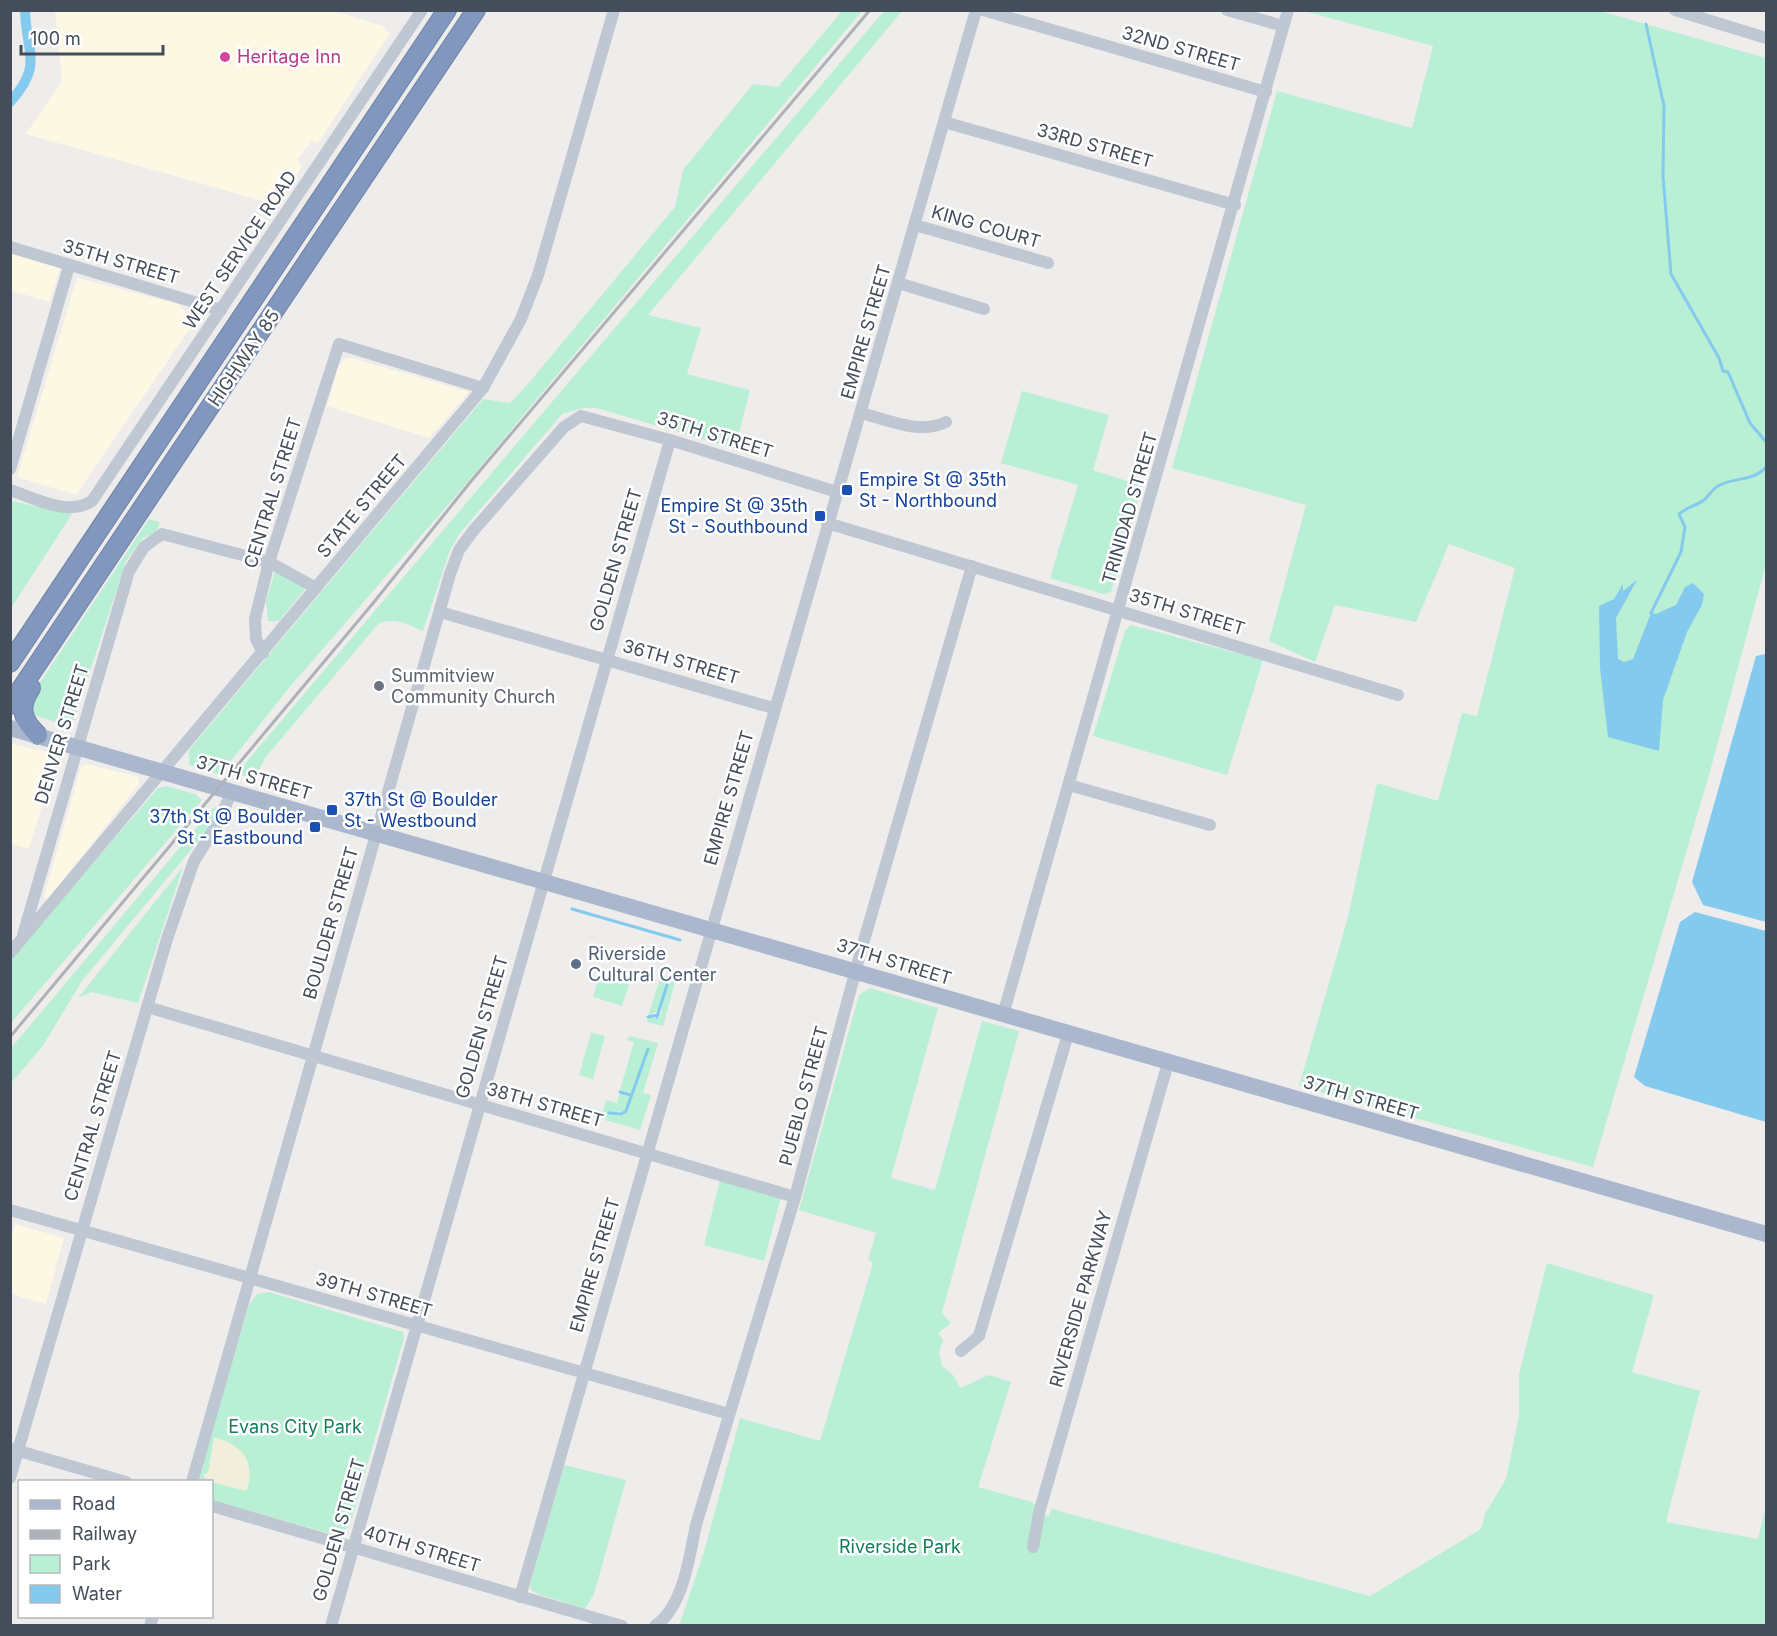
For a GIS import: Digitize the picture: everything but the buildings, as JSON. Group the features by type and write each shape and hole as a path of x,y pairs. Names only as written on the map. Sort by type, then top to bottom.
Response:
{"highway":[{"name":"HIGHWAY 85","path":"10,663 447,10"},
{"name":"HIGHWAY 85","path":"10,705 476,10"},
{"path":"38,735 24,718 21,706 23,699 86,605 97,578"}],"main road":[{"name":"37TH STREET","path":"10,728 1767,1234"}],"street":[{"name":"WEST SERVICE ROAD","path":"10,490 66,508 84,506 92,501 422,10"},
{"name":"STATE STREET","path":"10,953 483,388 516,328 538,275 614,10"},
{"name":"EMPIRE STREET","path":"520,1597 710,929 976,10"},
{"name":"32ND STREET","path":"983,10 1266,92"},
{"path":"1227,10 1283,26"},
{"name":"TRINIDAD STREET","path":"1003,1015 1235,205 1288,10"},
{"path":"1675,10 1767,38"},
{"name":"33RD STREET","path":"944,122 1235,205"},
{"name":"KING COURT","path":"915,225 1048,263"},
{"name":"35TH STREET","path":"10,247 221,310"},
{"path":"10,469 69,266"},
{"path":"898,283 984,309"},
{"name":"CENTRAL STREET","path":"263,653 256,639 255,619 269,562 339,344 483,388"},
{"path":"861,412 910,426 935,427 946,422"},
{"name":"35TH STREET","path":"581,416 670,440 837,492"},
{"name":"BOULDER STREET","path":"193,1480 312,1056 459,550 564,427 581,416"},
{"name":"GOLDEN STREET","path":"331,1626 478,1104 670,440"},
{"name":"35TH STREET","path":"827,524 1398,695"},
{"name":"DENVER STREET","path":"21,941 76,746 129,571 148,542 162,534 269,562"},
{"path":"269,562 316,588"},
{"name":"PUEBLO STREET","path":"655,1626 665,1619 685,1574 729,1414 795,1197 856,971 972,567"},
{"name":"36TH STREET","path":"440,612 774,708"},
{"path":"1069,785 1210,825"},
{"name":"CENTRAL STREET","path":"10,1478 14,1449 147,1007 194,861 218,824 231,793"},
{"name":"38TH STREET","path":"147,1007 795,1197"},
{"path":"961,1351 979,1336 1068,1034"},
{"name":"RIVERSIDE PARKWAY","path":"1033,1547 1039,1513 1168,1063"},
{"name":"39TH STREET","path":"10,1210 729,1414"},
{"path":"14,1449 119,1480"},
{"name":"40TH STREET","path":"213,1506 622,1626"}],"shaded area":[{"path":"55,11 333,11 386,27 385,31 390,33 318,143 312,141 297,160 301,165 299,171 277,205 26,134 62,81"},
{"path":"10,252 60,268 50,302 11,291"},
{"path":"77,278 178,304 195,321 76,495 17,477"},
{"path":"351,358 469,392 429,438 327,406 338,367 344,359"},
{"path":"11,744 53,753 56,759 29,849 11,844"},
{"path":"87,764 138,777 139,784 48,899 44,897 81,767"},
{"path":"15,1224 64,1238 46,1304 11,1294 11,1240"}],"green space":[{"path":"842,11 862,11 454,498 288,689 220,775 189,765 189,750 483,399 510,403 675,207 683,170 753,84 778,87"},
{"path":"884,11 902,11 648,315 701,328 687,374 750,390 735,449 597,408 584,408 562,414 460,533 450,550 423,631 395,621 378,624 265,758 254,780 237,773"},
{"path":"1304,11 1600,11 1766,58 1766,564 1709,775 1593,1167 1299,1086 1347,921 1377,783 1438,801 1462,713 1477,716 1515,568 1449,544 1416,622 1335,605 1315,662 1269,641 1306,505 1172,468 1277,91 1412,128 1433,46"},
{"path":"1022,391 1109,415 1093,470 1142,486 1111,592 1103,594 1050,578 1078,485 1001,463"},
{"path":"12,501 72,514 11,608 10,504"},
{"path":"149,519 160,522 155,533 143,538 126,561 74,720 69,720 67,726 34,715 29,699"},
{"path":"275,571 306,588 279,621 268,621 266,601"},
{"path":"1131,625 1263,660 1227,775 1093,736 1125,631"},
{"path":"166,786 195,794 202,800 11,1023 11,958 158,788"},
{"path":"216,807 218,813 214,822 82,981 42,1047 11,1083 11,1048"},
{"path":"183,867 138,1003 91,992 78,998"},
{"path":"599,976 629,985 622,1006 593,997"},
{"path":"665,976 676,978 663,1026 647,1022 648,1018 660,1018 667,984 658,1011 648,1016 659,982"},
{"name":"Riverside Park","path":"870,988 938,1008 891,1178 935,1190 982,1021 1019,1031 942,1313 951,1323 938,1333 943,1340 939,1352 942,1366 954,1376 960,1388 989,1375 1011,1382 978,1487 1032,1502 1048,1517 1052,1509 1370,1596 1481,1529 1485,1514 1506,1479 1519,1416 1519,1374 1547,1263 1654,1295 1632,1372 1700,1391 1666,1522 1758,1539 1766,1505 1766,1625 679,1626 704,1552 740,1418 820,1441 873,1263 868,1260 876,1233 799,1210 859,995"},
{"path":"591,1033 605,1036 593,1079 579,1075"},
{"path":"630,1036 658,1043 643,1093 651,1095 640,1130 578,1112 580,1105 603,1111 606,1100 617,1103 620,1093 630,1096 625,1109 608,1113 619,1116 627,1110 649,1050 647,1050 631,1093 620,1090 634,1042 627,1040"},
{"path":"720,1180 781,1197 764,1261 704,1245"},
{"name":"Evans City Park","path":"269,1292 403,1332 404,1338 350,1525 343,1532 331,1534 213,1500 213,1480 197,1480 249,1305 257,1294"},
{"path":"564,1465 626,1480 594,1594 585,1609 538,1594 531,1590 530,1584"}],"sand":[{"path":"214,1437 224,1440 239,1449 248,1462 250,1471 247,1491 206,1480 203,1475 208,1472"}],"water":[{"path":"1637,580 1616,618 1618,659 1624,662 1633,659 1651,613 1656,614 1676,605 1685,587 1693,583 1704,594 1702,605 1687,632 1663,700 1659,751 1608,737 1600,668 1599,606 1614,599 1623,584 1623,591"},
{"path":"1766,654 1766,922 1703,905 1692,882 1756,656"},
{"path":"1695,912 1766,931 1766,1122 1645,1086 1634,1077 1680,922"}],"waterway":[{"path":"10,102 27,78 30,68 31,58 25,10"},
{"path":"1646,24 1664,106 1663,176 1671,274 1719,358 1723,371 1728,372 1750,423 1766,442"},
{"path":"1651,613 1681,552 1685,527 1679,514 1704,500 1718,486 1755,475 1766,467"},
{"path":"572,909 680,940"},
{"path":"657,1017 667,985"},
{"path":"648,1017 658,1015"},
{"path":"609,1113 621,1114 626,1111 648,1049"},
{"path":"620,1092 631,1095"}],"railway":[{"path":"10,1037 374,602 472,480 870,10"}],"place":[{"name":"Heritage Inn","path":"225,57"},
{"name":"Empire St @ 35th St - Northbound","path":"847,490"},
{"name":"Empire St @ 35th St - Southbound","path":"820,516"},
{"name":"Summitview Community Church","path":"379,686"},
{"name":"37th St @ Boulder St - Westbound","path":"332,810"},
{"name":"37th St @ Boulder St - Eastbound","path":"315,827"},
{"name":"Riverside Cultural Center","path":"576,964"}]}
